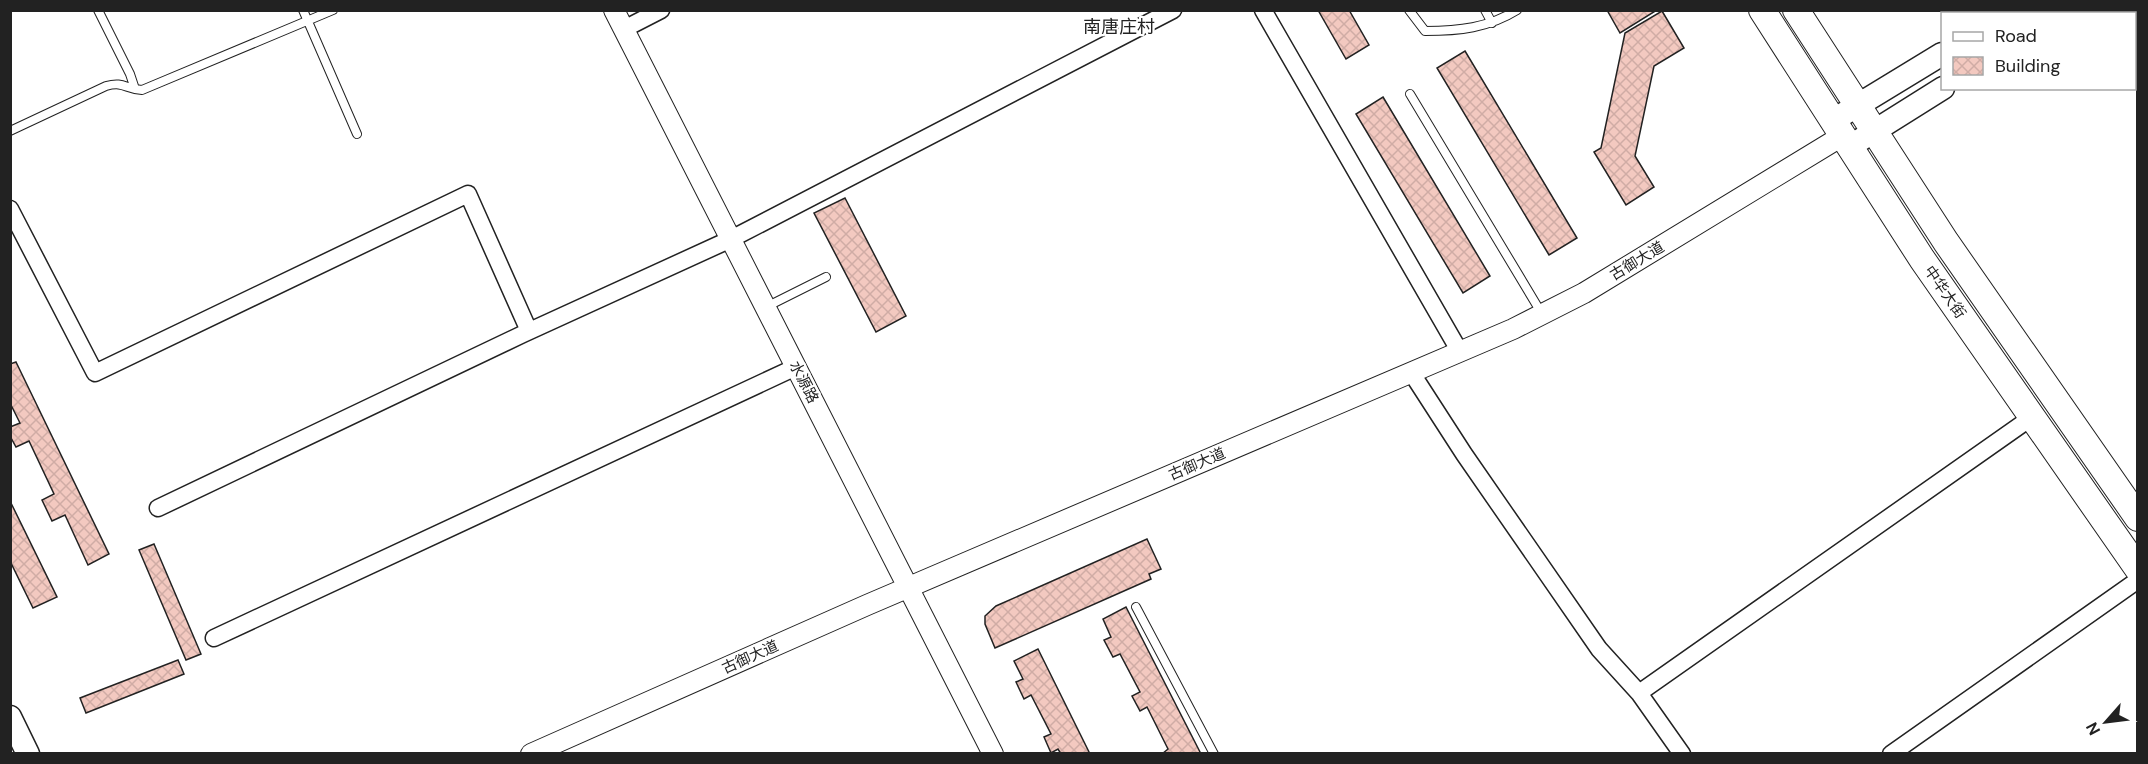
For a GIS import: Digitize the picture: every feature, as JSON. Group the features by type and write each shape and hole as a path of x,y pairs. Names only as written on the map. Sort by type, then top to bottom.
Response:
{"main road":[{"name":"中华大街","path":"1762,10 1922,259 2138,568"},
{"name":"中华大街","path":"1796,10 1946,243 2138,518"},
{"name":"古御大道","path":"1841,135 1857,106 1941,55"},
{"name":"古御大道","path":"1841,135 1873,132 1941,89"},
{"path":"10,717 28,753"}],"street":[{"name":"水源路","path":"614,10 993,753"},
{"path":"624,29 661,10"},
{"path":"158,508 529,331 730,239 1173,10"},
{"path":"1263,10 1460,352"},
{"name":"古御大道","path":"531,753 908,588 1460,352 1543,314 1628,267 1841,135"},
{"path":"10,208 95,373 468,194 529,331"},
{"path":"214,638 796,366"},
{"path":"1412,372 1464,454 1599,649 1639,693 1682,753"},
{"path":"1639,693 2032,417"},
{"path":"1891,753 2138,580"}],"lane":[{"path":"98,10 130,74 135,89"},
{"path":"303,10 357,134"},
{"path":"10,131 106,86 118,82 142,90 333,10"},
{"path":"1409,10 1425,31 1461,31 1492,23 1517,10"},
{"path":"1485,10 1492,23"},
{"path":"1410,94 1543,314"},
{"path":"766,308 826,277"},
{"path":"1136,607 1214,753"}],"building":[{"path":"1318,10 1349,10 1369,45 1346,59"},
{"path":"1607,10 1657,10 1620,33"},
{"path":"1662,11 1684,48 1654,66 1635,156 1654,187 1626,205 1594,152 1601,148 1625,33"},
{"path":"1465,51 1577,238 1549,255 1437,68"},
{"path":"1383,97 1490,276 1463,293 1356,114"},
{"path":"845,198 906,316 876,332 814,213"},
{"path":"16,362 109,554 88,565 65,515 52,521 42,500 54,494 29,441 16,447 10,436 10,427 20,423 10,403 10,364"},
{"path":"10,501 57,597 33,608 10,561"},
{"path":"1147,539 1161,569 1149,574 1151,579 995,648 985,624 985,616 996,606"},
{"path":"154,544 201,654 186,660 139,550"},
{"path":"1126,607 1201,754 1162,754 1168,749 1147,707 1140,711 1132,696 1140,692 1120,654 1113,657 1104,640 1111,637 1103,619"},
{"path":"1038,649 1090,754 1061,754 1058,749 1051,753 1044,737 1051,734 1031,695 1024,699 1016,682 1023,679 1014,661"},
{"path":"178,660 184,674 86,713 80,698"}],"district":[{"name":"南唐庄村","path":"1119,27"}]}
